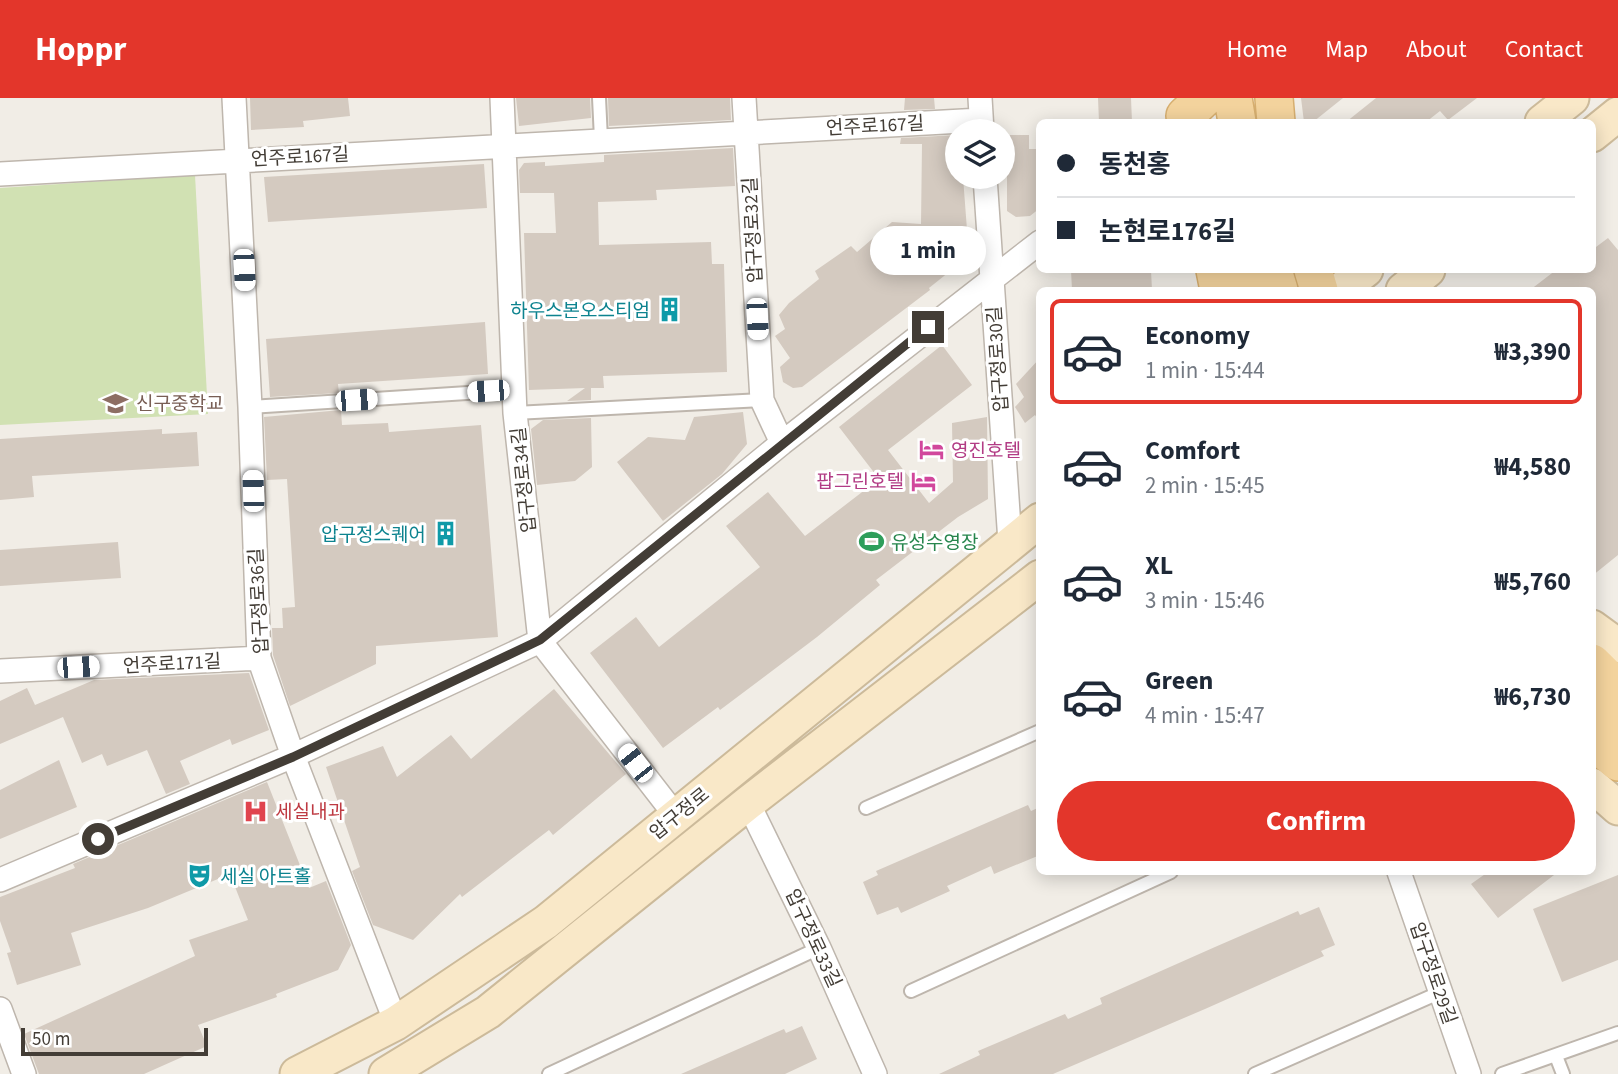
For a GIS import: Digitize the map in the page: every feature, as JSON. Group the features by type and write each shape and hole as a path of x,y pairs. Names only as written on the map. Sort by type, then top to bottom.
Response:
{"main road":[{"path":"1233,98 1236,119"},
{"path":"1546,119 1572,98"},
{"path":"1596,132 1618,114"},
{"path":"1344,287 1362,273"},
{"path":"1407,287 1424,273"},
{"name":"압구정로","path":"297,1074 396,1023 546,922 1036,523"},
{"name":"압구정로","path":"386,1074 488,1012 748,803 1036,580"},
{"path":"1596,629 1618,646"},
{"path":"1596,667 1618,689"},
{"path":"1596,707 1618,726"},
{"path":"1596,743 1618,762"},
{"path":"1596,769 1618,788"},
{"path":"1596,789 1618,808"}],"street":[{"name":"압구정로36길","path":"234,98 239,160 259,658 293,757 396,1023"},
{"name":"압구정로34길","path":"502,98 515,401 540,640"},
{"name":"압구정로32길","path":"744,98 762,400 782,443"},
{"name":"언주로167길","path":"0,174 981,116"},
{"name":"압구정로30길","path":"986,189 1010,542"},
{"path":"0,880 293,757 540,640 782,443 1036,245"},
{"path":"540,640 676,816"},
{"name":"언주로171길","path":"0,671 259,658"},
{"name":"압구정로33길","path":"748,803 819,948 875,1074"},
{"name":"압구정로29길","path":"1400,875 1469,1074"},
{"path":"0,1009 24,1074"}],"lane":[{"path":"599,98 601,139"},
{"path":"250,407 515,401 762,400"},
{"path":"866,807 1036,733"},
{"path":"911,991 1164,875"},
{"path":"549,1074 819,948"},
{"path":"1255,1074 1441,992"},
{"path":"1502,1074 1618,1033"},
{"path":"1556,1056 1563,1074"}],"green space":[{"path":"195,175 208,414 0,425 0,188"}],"building":[{"path":"250,98 348,98 350,116 303,121 304,127 251,130"},
{"path":"516,98 590,98 591,118 519,126"},
{"path":"608,98 730,98 731,120 609,126"},
{"path":"905,98 934,98 935,109 904,110"},
{"path":"1098,98 1131,98 1132,119 1099,119"},
{"path":"1301,98 1343,98 1317,119 1304,119"},
{"path":"1376,98 1477,98 1449,119 1440,111 1430,119 1350,119"},
{"path":"1015,135 1029,135 1029,149 1036,149 1036,211 1030,216 1016,217 1007,211 1007,189 1015,189"},
{"path":"945,136 945,189 964,189 968,243 964,260 929,288 930,290 802,387 793,388 783,382 780,367 790,358 775,336 785,329 779,315 789,303 819,279 815,271 851,246 857,252 892,222 921,224 922,144 900,144 901,138"},
{"path":"733,148 735,186 656,190 657,200 598,202 599,245 711,242 712,264 724,264 727,372 603,376 604,388 591,388 591,400 567,401 585,388 529,390 524,233 556,233 554,193 520,193 519,170 524,163 545,162 545,166 604,162 604,155"},
{"path":"484,164 487,208 268,222 264,177"},
{"path":"1608,238 1618,250 1618,555 1596,573 1596,287 1534,287 1552,273 1596,273 1596,247"},
{"path":"1071,273 1151,273 1152,287 1072,287"},
{"path":"485,322 488,374 338,384 339,393 270,397 266,339"},
{"path":"942,345 972,385 888,450 929,503 953,482 952,423 987,417 988,499 958,517 876,580 880,585 817,637 720,710 718,707 663,748 590,653 636,617 659,647 760,567 726,526 768,492 805,536 879,479 839,427"},
{"path":"1036,362 1036,416 1025,423 1015,407 1024,397 1016,384"},
{"path":"341,410 342,425 388,423 389,432 481,425 498,637 376,646 376,664 290,706 273,655 272,628 283,628 282,608 295,607 287,479 267,480 264,417"},
{"path":"743,412 747,444 722,474 663,521 617,462 648,437 685,440 694,417"},
{"path":"591,418 592,467 575,481 537,485 531,429 543,420"},
{"path":"162,429 162,434 197,432 199,466 32,476 34,497 0,500 0,439"},
{"path":"118,542 121,578 0,586 0,550"},
{"path":"249,673 269,730 232,745 230,739 180,761 190,784 166,794 147,750 107,766 102,754 82,763 63,717 0,744 0,701 27,688 35,705 94,680"},
{"path":"554,689 626,774 553,835 549,830 462,897 460,894 413,940 373,925 352,871 360,867 326,767 383,746 397,777 451,735 471,759"},
{"path":"59,760 77,807 0,839 0,790"},
{"path":"267,782 309,888 326,881 351,945 338,970 276,994 277,997 198,1025 207,1046 144,1074 39,1074 24,1034 195,956 189,940 248,920 230,874 148,908 71,933 81,965 17,985 7,953 11,952 0,921 0,897 75,868 73,864"},
{"path":"1028,805 1031,811 1036,809 1036,857 994,874 991,866 947,886 950,891 901,913 898,907 877,915 863,882 878,875 876,871"},
{"path":"1484,875 1554,875 1498,918 1471,884"},
{"path":"1618,875 1618,960 1562,982 1533,909"},
{"path":"1319,907 1335,945 1321,951 1324,956 1205,1009 1053,1074 939,1074 980,1055 978,1051 1065,1014 1068,1019 1102,1004 1100,998 1298,911 1300,915"},
{"path":"802,1026 817,1059 785,1074 681,1074 784,1029 786,1033"}],"place":[{"name":"하우스본오스티엄","path":"670,310"},
{"name":"신구중학교","path":"116,403"},
{"name":"영진호텔","path":"931,450"},
{"name":"팝그린호텔","path":"924,481"},
{"name":"압구정스퀘어","path":"446,534"},
{"name":"유성수영장","path":"871,542"},
{"name":"세실내과","path":"255,811"},
{"name":"세실 아트홀","path":"200,876"}],"route":[{"path":"98,839 293,757 540,640 928,327"}]}
